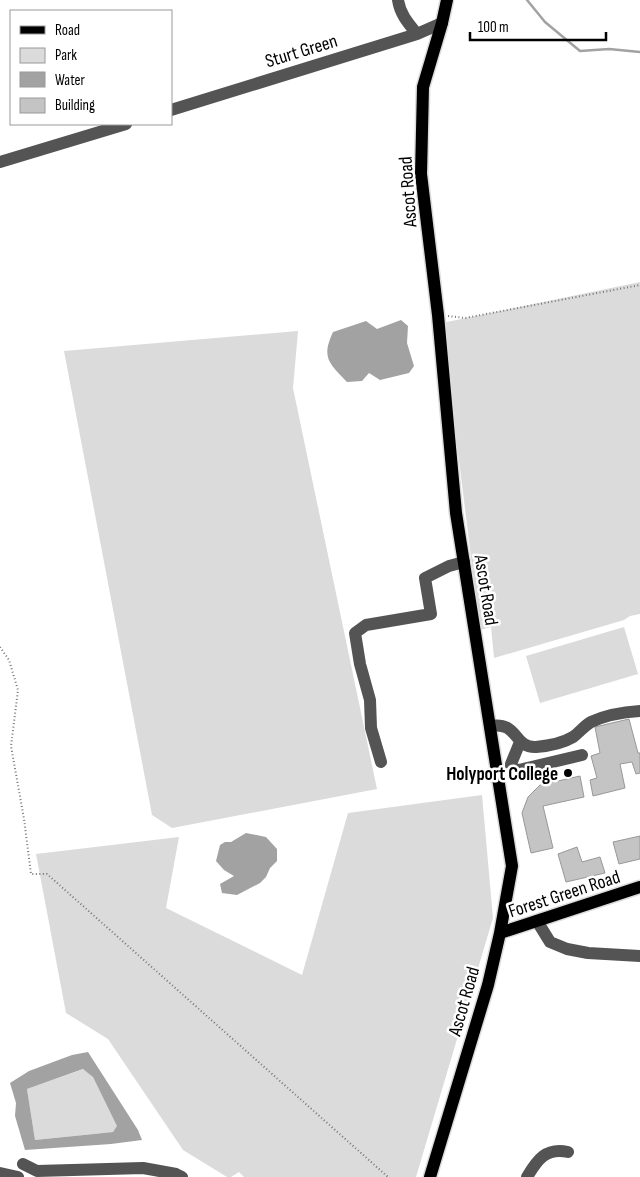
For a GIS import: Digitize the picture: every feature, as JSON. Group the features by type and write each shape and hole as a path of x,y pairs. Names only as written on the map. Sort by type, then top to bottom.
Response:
{"main road":[{"name":"Ascot Road","path":"430,1177 488,985 512,866 456,513 438,315 422,174 423,87 447,0"},
{"name":"Forest Green Road","path":"500,933 640,888"}],"street":[{"path":"398,0 399,8 404,18 417,34"},
{"name":"Sturt Green","path":"172,110 417,34 442,23"},
{"path":"0,162 95,128 118,125"},
{"path":"381,762 371,728 370,700 360,664 355,633 366,626 430,614 425,578 449,566 464,562"},
{"path":"490,726 500,725 507,727 520,742 533,747 562,742 571,738 584,726 604,717 628,712 640,712"},
{"path":"520,742 511,764 513,769 519,770 582,755"},
{"path":"537,922 550,942 567,949 588,953 640,956"},
{"path":"527,1177 534,1166 548,1152 559,1150 568,1152"},
{"path":"23,1164 37,1172 143,1168 176,1174 182,1177"},
{"path":"0,1173 18,1177"}],"path":[{"path":"438,315 464,318 640,285"},
{"path":"0,647 10,660 18,690 11,746 24,819 31,874 47,874 388,1177"}],"green space":[{"path":"640,282 640,614 494,658 491,627 480,630 442,323"},
{"path":"298,331 293,388 377,789 172,828 152,815 64,351"},
{"path":"624,627 638,674 540,703 526,656"},
{"path":"482,795 493,918 416,1177 244,1177 239,1172 231,1177 227,1177 183,1150 108,1039 66,1013 36,854 179,837 166,908 302,975 348,813"},
{"path":"84,1069 93,1077 118,1126 113,1132 35,1140 27,1089"}],"water":[{"path":"401,320 408,326 407,343 414,366 409,373 380,380 369,373 362,381 347,382 331,365 327,354 333,332 366,321 377,329"},
{"path":"246,833 266,837 277,849 277,861 260,883 237,895 222,893 220,884 234,876 224,870 216,861 220,845 225,842 231,842"},
{"path":"88,1052 138,1130 142,1140 25,1150 15,1116 16,1103 10,1083 29,1071 72,1055","holes":["83,1069 93,1077 117,1126 113,1132 35,1140 27,1089"]}],"building":[{"path":"629,719 638,753 640,753 640,773 636,774 632,762 620,764 625,788 593,796 590,780 597,778 591,756 600,753 595,727"},
{"path":"580,776 584,797 543,806 553,848 531,853 522,813 528,797 540,785"},
{"path":"640,836 640,859 619,864 613,842"},
{"path":"577,847 582,862 600,857 605,873 566,882 558,854"}],"waterway":[{"path":"527,0 545,22 580,51 609,49 640,52"}],"place":[{"name":"Holyport College","path":"568,773"}]}
